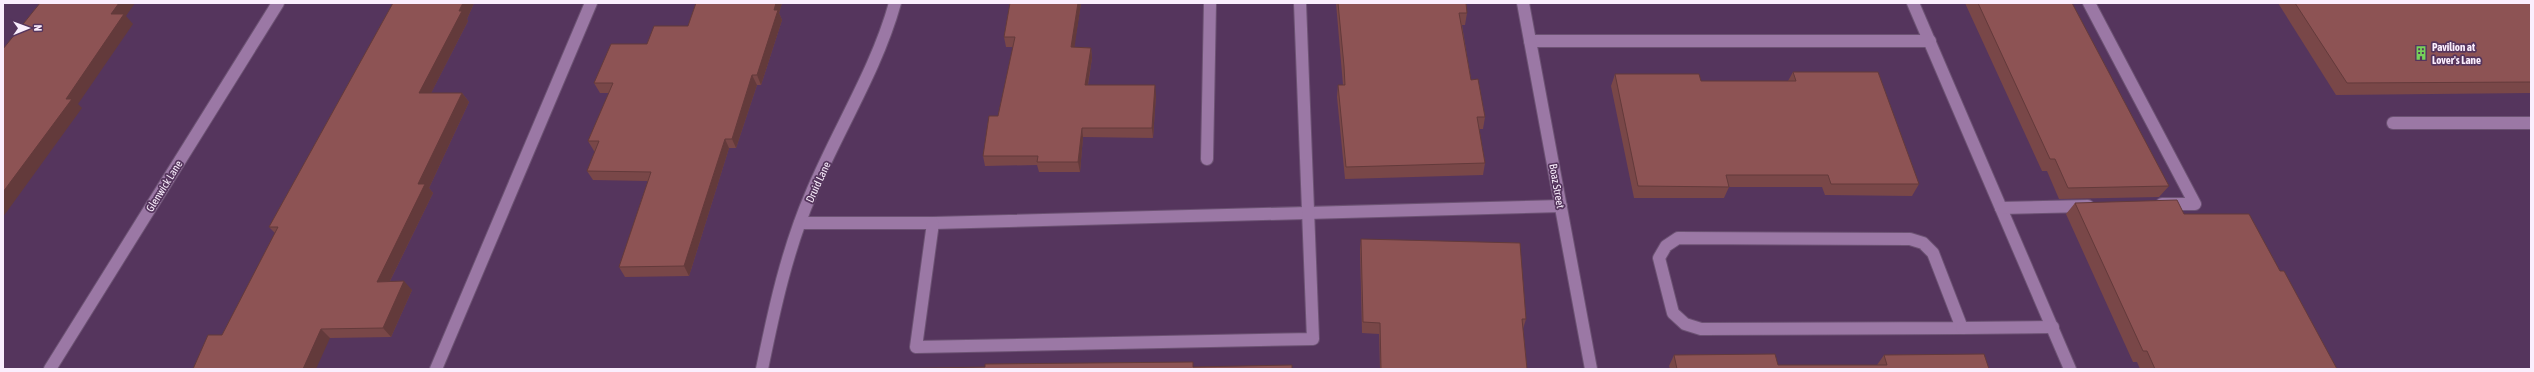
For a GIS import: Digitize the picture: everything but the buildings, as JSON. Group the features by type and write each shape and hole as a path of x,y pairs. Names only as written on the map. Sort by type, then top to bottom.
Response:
{"street":[{"name":"Glenwick Lane","path":"50,369 278,3"},
{"path":"436,369 591,3"},
{"name":"Druid Lane","path":"762,369 782,273 800,223 811,194 868,79 895,3"},
{"path":"1207,159 1210,3"},
{"path":"933,223 916,346 1313,339 1300,3"},
{"name":"Boaz Street","path":"1523,3 1591,369"},
{"path":"1913,3 2070,369"},
{"path":"2089,3 2195,204 2149,205"},
{"path":"1530,42 1930,41"},
{"path":"2393,123 2531,123"},
{"path":"800,223 933,223 1561,206"},
{"path":"2002,208 2102,206"},
{"path":"1962,328 1934,254 1922,243 1910,239 1678,238 1666,246 1659,258 1673,313 1685,324 1701,329 1962,328 2052,327"}],"place":[{"name":"Pavilion at Lover's Lane","path":"2421,53"}]}
